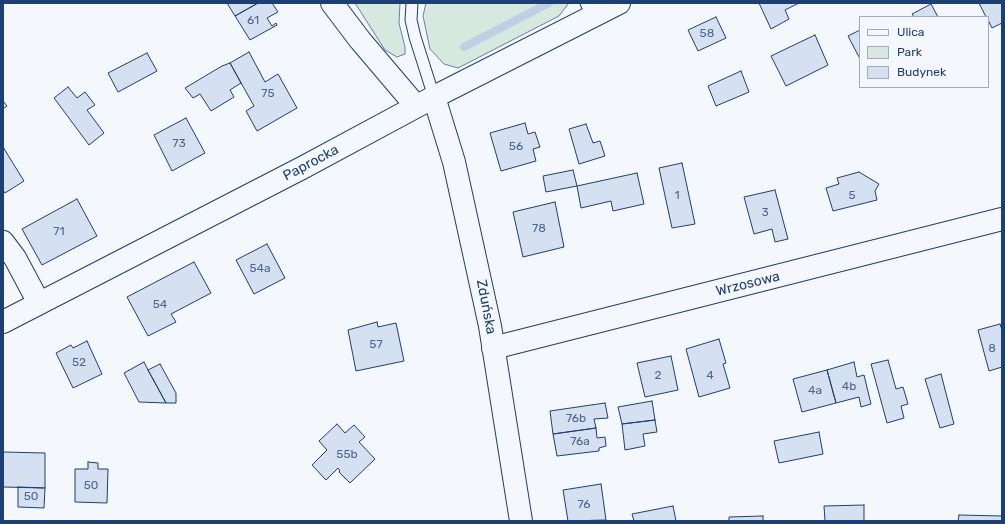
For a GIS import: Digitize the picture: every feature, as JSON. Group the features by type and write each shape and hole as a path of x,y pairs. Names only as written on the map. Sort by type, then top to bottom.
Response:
{"street":[{"name":"Zduńska","path":"332,3 360,40 425,102 449,146 490,326 521,521"},
{"name":"Paprocka","path":"3,322 302,168 425,102 589,10 619,3"},
{"name":"Wrzosowa","path":"494,348 1002,219"},
{"path":"3,242 15,258 39,303"}],"lane":[{"path":"412,3 411,20 425,102"}],"green space":[{"path":"355,3 400,3 399,23 405,47 405,54 397,57 385,50"},
{"path":"426,3 568,4 559,16 458,68 444,64 430,49 423,16"}],"building":[{"path":"227,3 258,3 235,16"},
{"path":"258,3 272,3 278,12 267,18 272,26 276,23 277,25 250,40 235,16"},
{"path":"759,3 799,3 785,10 789,19 771,29"},
{"path":"979,3 1002,3 1002,23 992,28 989,22 989,16 986,16"},
{"path":"931,4 937,16 913,16 912,14"},
{"path":"716,17 726,38 698,51 688,30"},
{"path":"859,30 859,57 848,36"},
{"path":"815,35 828,65 786,86 771,56"},
{"path":"249,52 265,82 278,74 297,108 257,131 246,111 254,106 230,63"},
{"path":"147,53 157,71 118,92 108,73"},
{"path":"230,63 241,83 230,90 234,97 211,111 200,94 193,98 185,88 222,66"},
{"path":"741,71 749,92 716,106 708,86"},
{"path":"68,87 77,98 85,92 95,105 87,110 104,133 89,145 54,98"},
{"path":"3,101 7,106 3,109"},
{"path":"186,118 205,153 172,171 154,135"},
{"path":"525,123 528,134 535,132 540,147 533,149 536,161 501,171 490,133"},
{"path":"586,124 593,143 600,141 605,156 579,164 569,129"},
{"path":"3,147 24,181 5,193 3,190"},
{"path":"682,163 695,224 672,228 659,168"},
{"path":"573,170 577,186 546,192 543,176"},
{"path":"859,172 879,184 875,191 877,200 833,211 826,188 839,184 837,178"},
{"path":"637,173 644,204 613,211 611,201 581,208 577,186"},
{"path":"775,190 788,239 775,242 772,229 754,234 744,197"},
{"path":"77,199 97,236 42,265 22,229"},
{"path":"555,202 564,247 523,257 513,212"},
{"path":"267,244 285,278 254,294 236,260"},
{"path":"194,262 211,293 171,314 176,322 148,336 127,297"},
{"path":"377,322 378,327 396,323 404,361 356,371 348,330"},
{"path":"1000,324 1002,330 1002,367 989,371 978,330"},
{"path":"719,339 726,363 723,364 730,388 699,397 686,349"},
{"path":"87,341 102,374 73,388 56,353 71,345 73,348"},
{"path":"671,356 678,390 645,397 637,363"},
{"path":"888,360 896,389 903,387 908,404 901,406 904,418 887,423 871,364"},
{"path":"144,362 166,403 139,402 124,373"},
{"path":"854,362 857,377 864,375 871,404 861,407 859,397 836,403 827,370"},
{"path":"160,364 176,393 176,403 166,403 148,370"},
{"path":"827,370 836,403 802,412 793,379"},
{"path":"941,374 954,424 940,428 925,379"},
{"path":"652,401 655,420 622,424 618,407"},
{"path":"605,403 608,418 594,419 596,428 553,434 550,411"},
{"path":"655,420 657,432 643,434 645,446 625,450 622,424"},
{"path":"337,424 345,433 354,425 365,437 359,442 375,459 350,483 339,472 340,471 338,468 326,480 312,465 327,450 319,441"},
{"path":"596,428 597,438 605,437 606,446 599,448 599,451 557,456 553,434"},
{"path":"819,432 823,454 779,463 774,441"},
{"path":"3,452 45,453 45,488 3,487"},
{"path":"88,462 98,463 98,469 108,469 107,503 75,502 75,469 88,469"},
{"path":"601,484 606,520 568,521 563,490"},
{"path":"18,487 45,488 44,508 18,507"},
{"path":"864,505 864,521 825,521 824,506"},
{"path":"673,506 676,521 634,521 632,514"},
{"path":"959,515 1002,516 1002,521 958,521"},
{"path":"763,516 763,521 729,521 729,517"}],"waterway":[{"path":"464,47 549,3"}]}
